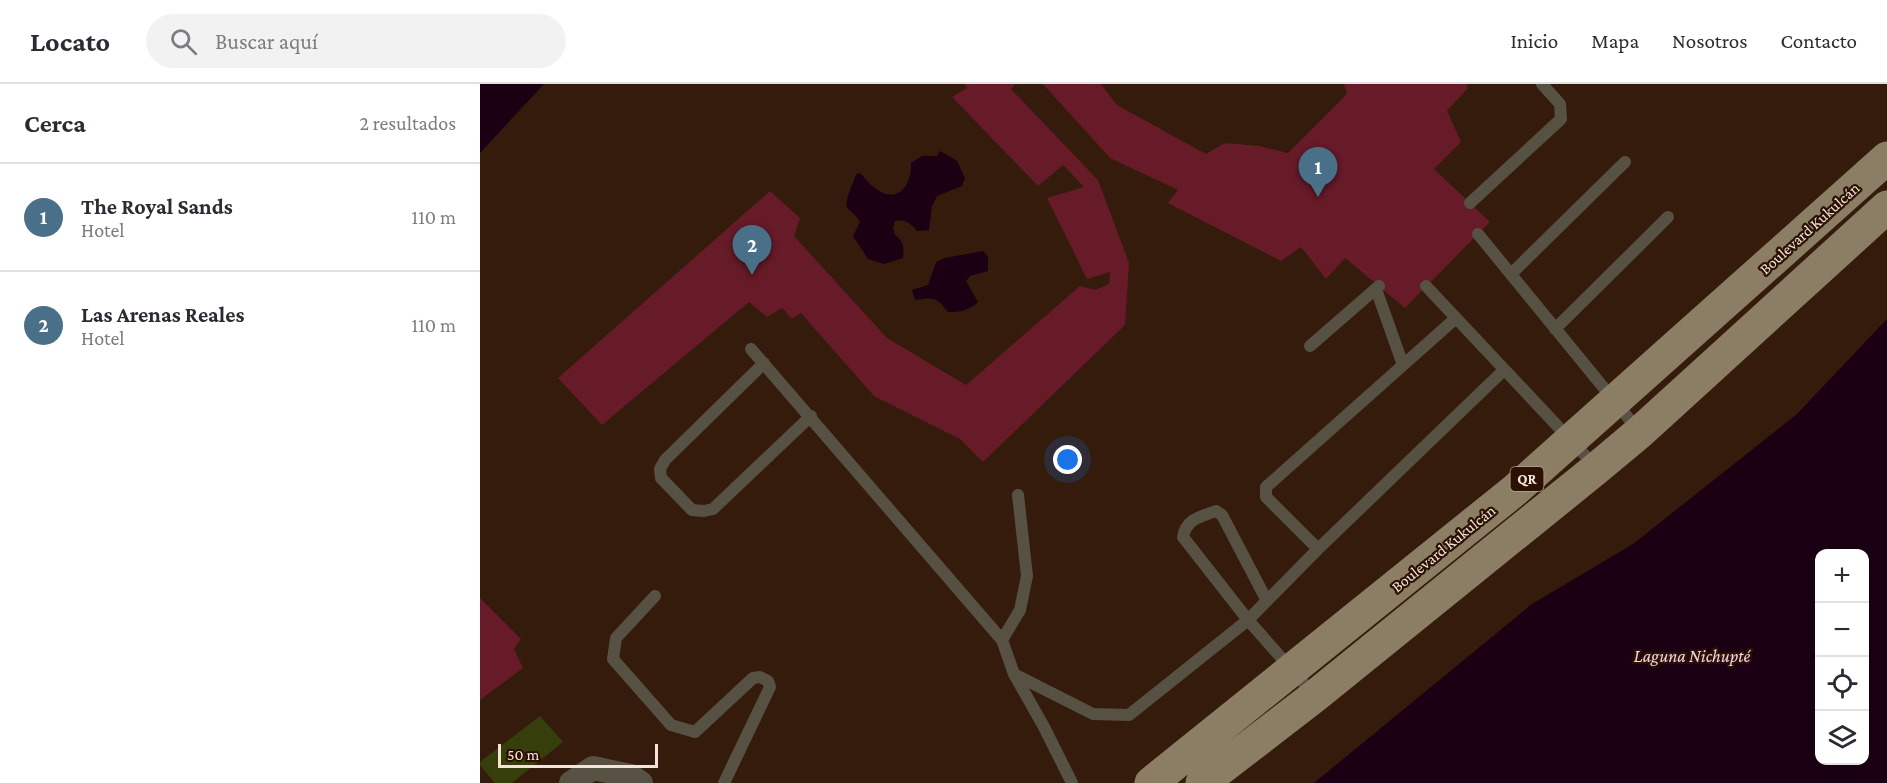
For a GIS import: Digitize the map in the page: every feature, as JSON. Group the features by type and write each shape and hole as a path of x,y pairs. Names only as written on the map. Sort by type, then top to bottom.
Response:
{"main road":[{"name":"Boulevard Kukulcán","path":"1151,783 1515,490 1887,158"},
{"name":"Boulevard Kukulcán","path":"1202,783 1315,696 1640,432 1887,207"}],"street":[{"path":"571,783 593,768 631,776 641,783"}],"lane":[{"path":"1470,203 1561,118 1560,104 1542,84"},
{"path":"1511,274 1625,162"},
{"path":"1556,329 1668,217"},
{"path":"1478,234 1640,432"},
{"path":"1425,286 1597,468"},
{"path":"1310,346 1377,288 1403,365"},
{"path":"1318,549 1266,497 1266,487 1456,318"},
{"path":"752,349 1002,640 1014,674 1072,783"},
{"path":"764,363 665,460 660,469 662,478 692,510 704,512 713,509 811,416"},
{"path":"1014,674 1093,714 1129,715 1248,620 1318,549 1504,370"},
{"path":"1002,640 1020,610 1027,576 1018,495"},
{"path":"1267,601 1222,515 1216,511 1189,521 1184,528 1183,537 1248,620 1315,696"},
{"path":"655,596 616,638 613,659 671,725 695,732 753,678 760,677 768,681 770,687 724,783"}],"green space":[{"path":"540,716 563,742 512,783 495,783 480,762"}],"water":[{"path":"480,84 544,84 480,153"},
{"path":"940,151 957,161 965,178 962,186 937,196 932,206 929,230 917,231 908,222 895,221 893,227 895,235 903,245 903,258 884,264 868,259 853,236 860,222 846,204 856,174 860,173 883,193 896,194 906,186 911,163 922,156 937,156"},
{"path":"983,251 988,257 988,271 970,276 966,281 978,302 975,305 964,310 948,312 941,303 934,299 915,300 912,290 928,285 936,262 945,258"},
{"name":"Laguna Nichupté","path":"1887,319 1887,783 1314,783 1532,604 1633,544 1797,414"}],"building":[{"path":"964,84 1015,84 1011,89 1098,180 1129,263 1125,325 983,462 960,439 874,396 801,313 792,319 782,308 767,317 749,302 602,425 558,378 770,191 800,218 794,236 887,338 966,385 1080,286 1095,290 1109,284 1110,272 1087,279 1047,198 1084,187 1063,165 1038,186 952,97 967,88"},
{"path":"1043,84 1101,84 1117,105 1206,154 1225,143 1259,146 1288,153 1347,94 1344,84 1466,84 1468,88 1447,111 1461,142 1434,169 1490,222 1405,308 1345,258 1326,279 1301,247 1281,261 1168,203 1178,190 1110,158"},
{"path":"480,598 521,639 514,649 523,668 480,700"}],"place":[{"name":"The Royal Sands","path":"1318,197"},
{"name":"Las Arenas Reales","path":"752,275"}]}
